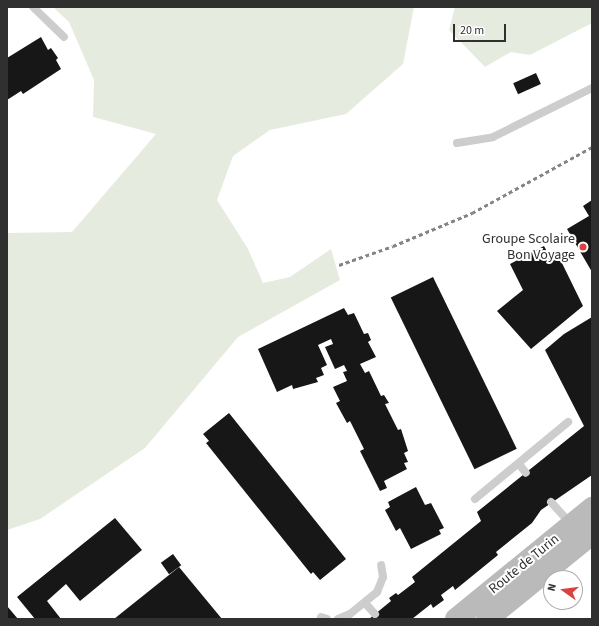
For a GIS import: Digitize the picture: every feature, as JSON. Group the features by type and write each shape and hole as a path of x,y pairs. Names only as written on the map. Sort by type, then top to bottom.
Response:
{"main road":[{"name":"Route de Turin","path":"487,619 511,587 572,525 592,508"},
{"name":"Route de Turin","path":"456,619 511,587 592,534"}],"lane":[{"path":"33,7 64,37"},
{"path":"457,143 493,137 592,88"},
{"path":"475,498 568,422"},
{"path":"518,464 526,473"},
{"path":"551,502 572,525"},
{"path":"338,619 350,614 365,604 377,592 383,577 381,566"},
{"path":"365,604 375,614"}],"shaded area":[{"path":"53,7 414,7 403,64 346,114 270,130 233,156 217,200 248,249 263,283 290,277 331,249 340,280 238,337 145,448 40,519 7,530 7,233 72,232 156,134 93,117 94,80 69,22"},
{"path":"455,7 592,7 592,23 530,55 511,52 485,67 449,30"}],"building":[{"path":"41,37 48,50 51,48 58,58 56,60 61,69 23,94 21,91 7,100 7,58"},
{"path":"536,73 541,84 518,94 513,83"},
{"path":"592,200 592,272 567,229 589,216 583,206"},
{"path":"544,246 552,261 559,257 583,306 531,349 497,311 523,290 510,264"},
{"path":"433,277 517,449 474,469 391,298"},
{"path":"344,308 348,315 354,313 364,334 368,333 371,340 368,342 376,357 360,364 365,373 369,371 381,396 384,395 389,403 385,404 398,430 401,429 408,451 404,453 408,462 404,463 407,469 384,481 387,488 380,491 360,451 364,449 350,421 347,423 336,403 340,401 333,387 347,381 343,372 347,371 344,365 335,369 325,347 333,344 331,339 318,345 327,365 321,368 324,375 316,378 318,382 293,389 292,385 277,392 258,349"},
{"path":"592,317 592,475 541,510 532,523 496,552 498,555 455,590 453,586 441,595 444,600 433,608 431,604 412,619 369,619 391,601 389,598 396,593 398,595 415,582 412,577 481,521 477,512 584,426 545,350 564,334"},
{"path":"229,413 346,559 320,580 313,572 311,574 206,443 209,441 203,434"},
{"path":"416,487 425,505 431,503 444,528 439,530 441,534 411,549 400,528 396,531 385,510 390,507 388,502"},
{"path":"115,518 142,550 80,601 66,584 47,601 61,619 35,619 17,597"},
{"path":"173,554 181,565 169,574 161,563"},
{"path":"179,567 222,619 114,619"},
{"path":"7,606 18,619 7,619"}],"railway":[{"path":"339,265 393,246 472,213 592,147"}],"place":[{"name":"Groupe Scolaire Bon Voyage","path":"583,247"}]}
